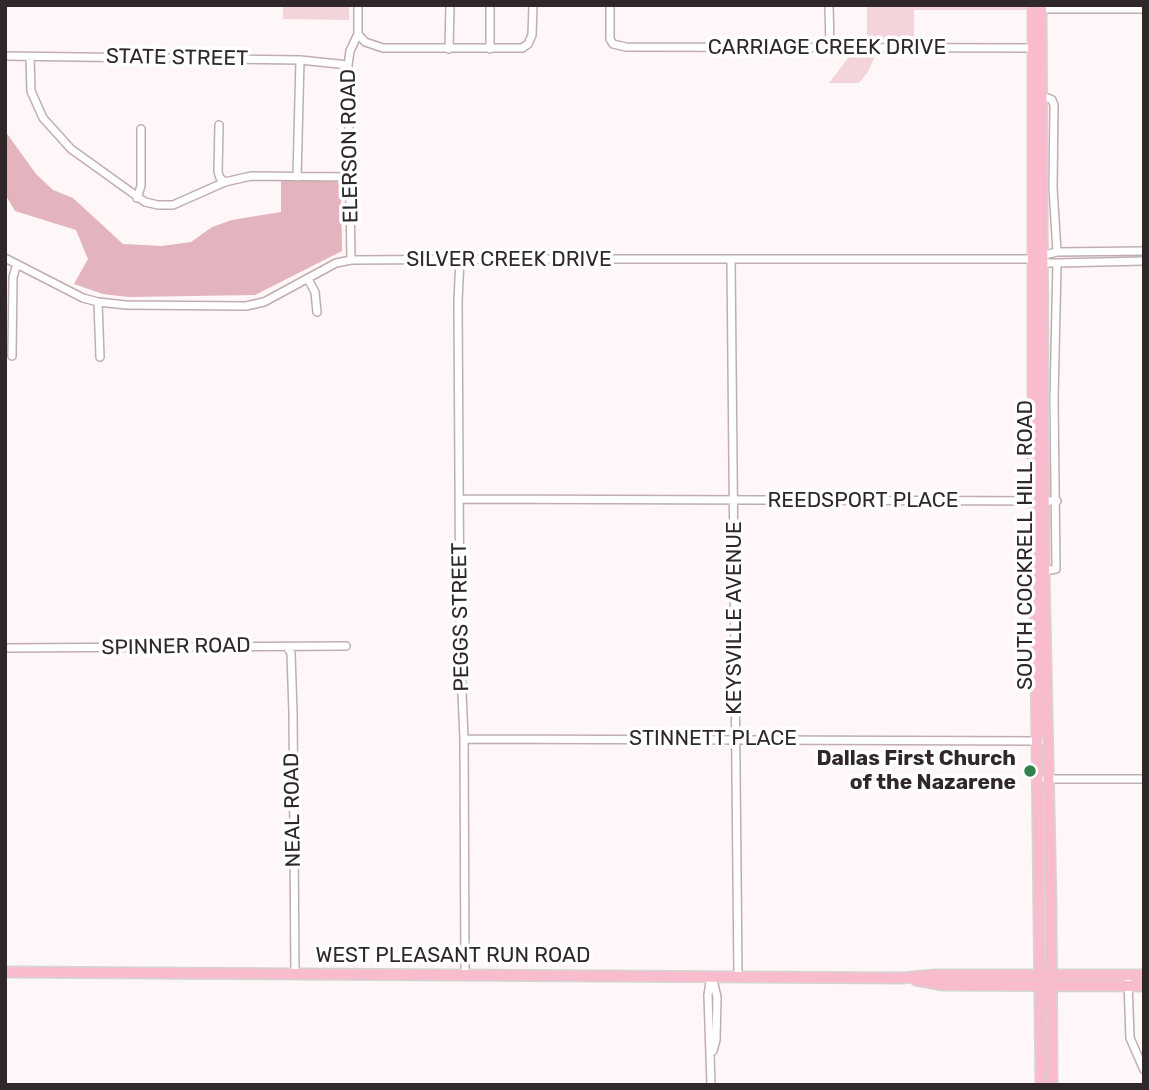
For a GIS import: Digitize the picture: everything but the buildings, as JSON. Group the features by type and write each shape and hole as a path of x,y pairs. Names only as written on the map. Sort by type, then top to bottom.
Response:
{"main road":[{"name":"SOUTH COCKRELL HILL ROAD","path":"1037,7 1041,741 1052,974 1052,1085"},
{"name":"SOUTH COCKRELL HILL ROAD","path":"1040,259 1049,399 1039,501 1044,571 1041,741"},
{"name":"SOUTH COCKRELL HILL ROAD","path":"1041,1085 1042,779"},
{"name":"WEST PLEASANT RUN ROAD","path":"5,972 901,978 936,975 1144,975"},
{"name":"WEST PLEASANT RUN ROAD","path":"901,978 943,985 1144,986"}],"street":[{"name":"ELERSON ROAD","path":"351,260 348,65 350,51 358,34 358,5"},
{"path":"449,49 450,5"},
{"path":"490,5 490,49"},
{"path":"358,34 365,42 383,48 522,48 528,44 532,35 533,5"},
{"name":"CARRIAGE CREEK DRIVE","path":"610,5 610,39 613,44 626,47 1037,48"},
{"path":"829,5 830,49"},
{"path":"1037,7 1144,9"},
{"name":"STATE STREET","path":"5,56 300,60 348,65"},
{"path":"30,57 31,91 44,118 71,149 137,198 158,205 173,205 225,182 251,176 349,177"},
{"path":"297,177 300,60"},
{"path":"1037,98 1052,100 1054,105 1053,188 1057,252"},
{"path":"219,125 218,172 225,182"},
{"path":"137,198 141,186 141,129"},
{"name":"SILVER CREEK DRIVE","path":"1040,259 1057,252 1144,251"},
{"name":"SILVER CREEK DRIVE","path":"5,258 83,298 98,302 126,305 246,306 264,302 336,263 351,260 1040,259 1057,263 1144,261"},
{"name":"PEGGS STREET","path":"460,259 460,646 464,739 465,975"},
{"name":"KEYSVILLE AVENUE","path":"732,260 738,976"},
{"path":"1044,571 1056,569 1057,501 1049,399 1057,263"},
{"path":"12,356 13,277 17,264"},
{"path":"308,279 315,292 317,312"},
{"path":"98,302 100,357"},
{"name":"REEDSPORT PLACE","path":"460,499 1057,501"},
{"name":"SPINNER ROAD","path":"5,648 346,646"},
{"name":"NEAL ROAD","path":"286,647 290,653 293,712 295,975"},
{"name":"STINNETT PLACE","path":"464,739 1041,741"},
{"path":"1042,779 1144,779"},
{"path":"1128,975 1130,1038 1144,1070"},
{"path":"711,976 717,996 711,1085"}],"shaded area":[{"path":"283,5 349,5 349,20 283,19"},
{"path":"867,5 1030,5 1030,10 914,10 914,40 867,40"},
{"path":"852,53 876,53 868,72 859,83 829,83"},
{"path":"5,131 36,174 53,190 73,198 123,244 162,246 191,242 212,227 232,220 281,212 281,181 337,181 341,185 342,251 255,295 128,297 103,294 74,284 88,259 76,230 15,211 5,194"}],"place":[{"name":"Dallas First Church of the Nazarene","path":"1030,771"}]}
